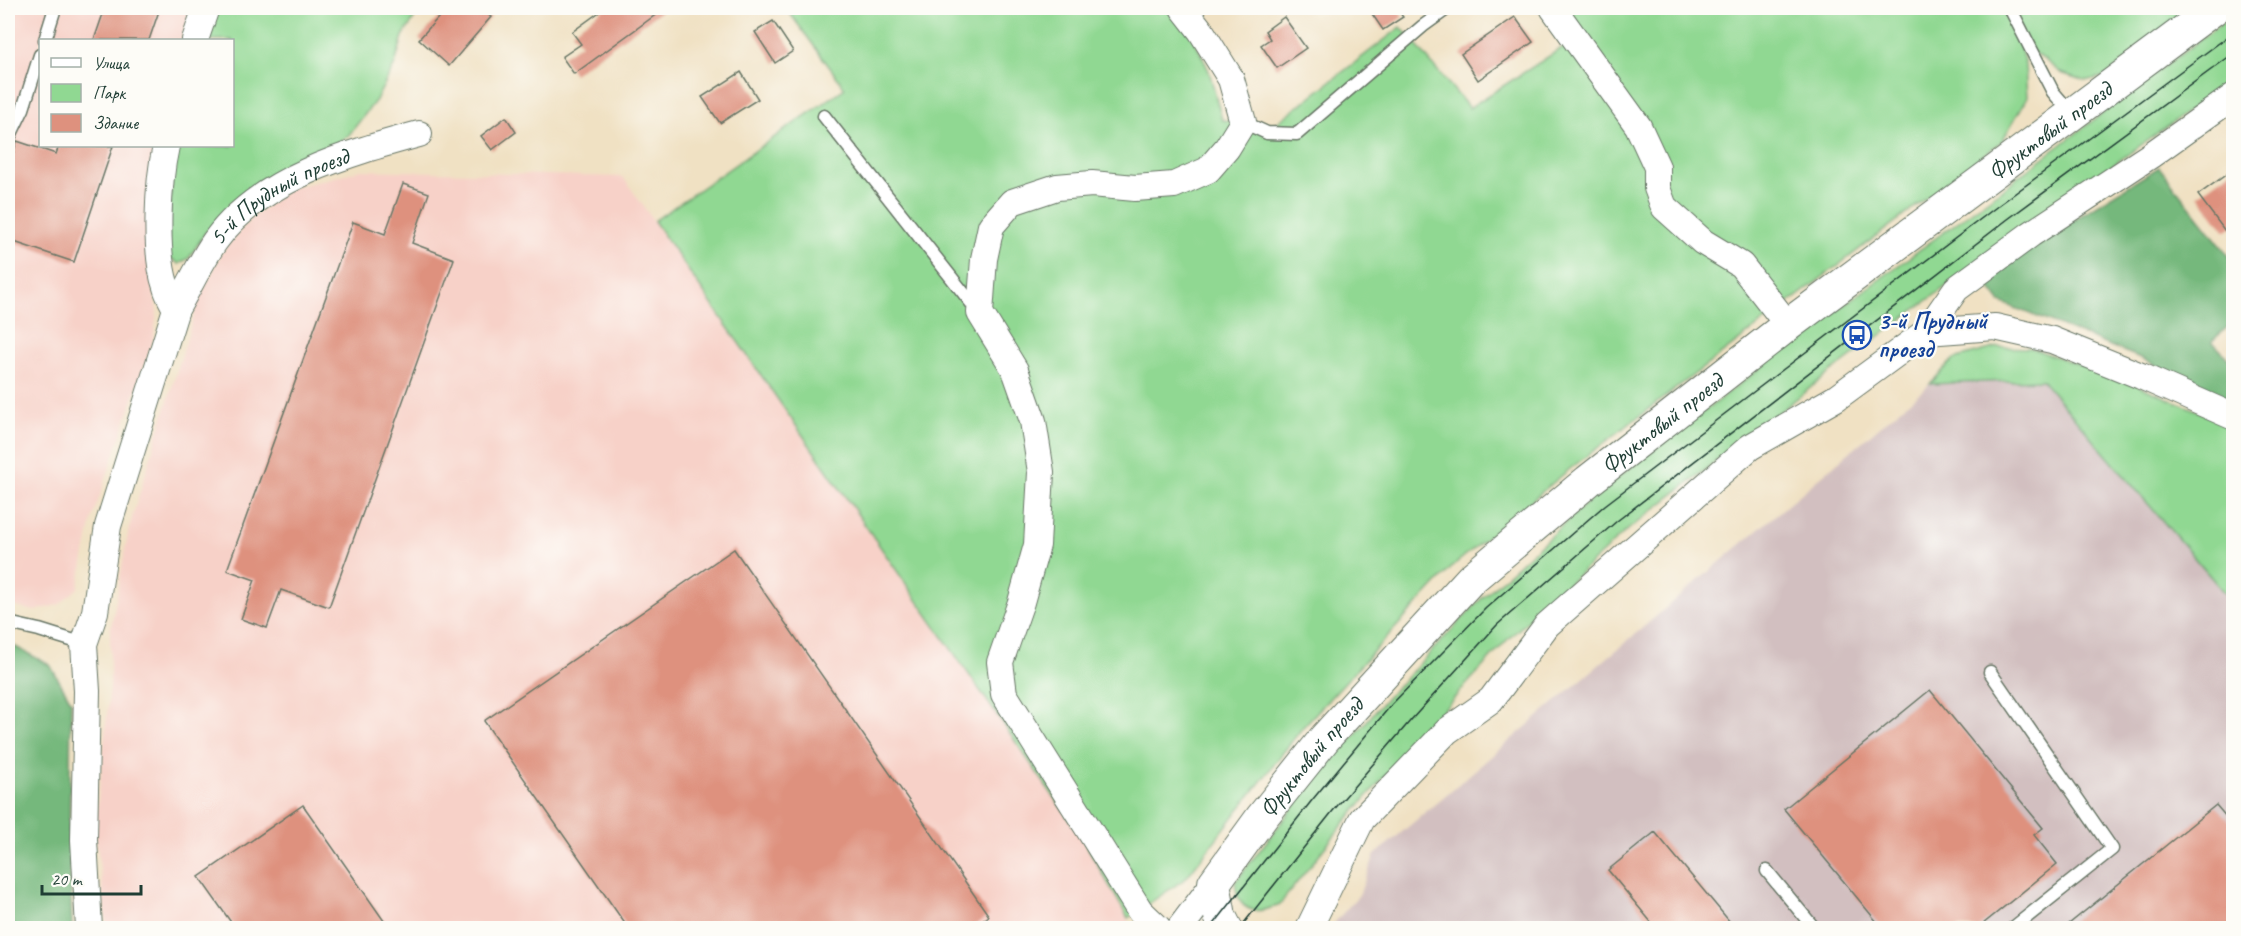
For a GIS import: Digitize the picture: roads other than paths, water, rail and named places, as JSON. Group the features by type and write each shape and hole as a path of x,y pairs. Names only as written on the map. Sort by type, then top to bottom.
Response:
{"street":[{"path":"195,39 206,8"},
{"path":"1158,928 1140,911 1004,694 1000,662 1021,603 1037,545 1041,472 1033,421 1015,370 980,313 984,259 991,226 1012,202 1057,187 1092,184 1135,188 1174,185 1208,170 1227,148 1243,122 1231,79 1201,31 1183,8"},
{"path":"1553,8 1638,126 1657,167 1657,188 1664,207 1703,243 1741,265 1788,325"},
{"name":"Фруктовый проезд","path":"1214,884 1325,738 1471,579 1588,481 1788,325 2215,8"},
{"path":"1309,928 1362,819 1447,731 1491,700 1547,625 1750,447 1836,398 1926,332 1956,289 2031,234 2151,155 2234,96"},
{"name":"5-й Прудный проезд","path":"84,644 95,612 108,526 176,309 215,241 244,209 285,183 356,151 420,134"},
{"path":"166,147 160,195 160,256 166,286 176,309"},
{"path":"1926,332 1995,327 2052,340 2234,417"},
{"path":"84,644 87,691 84,840 89,928"},
{"path":"1180,928 1214,884"},
{"path":"1214,884 1220,916 1226,928"}],"lane":[{"path":"45,39 55,8"},
{"path":"1243,122 1266,133 1297,134 1422,26 1448,8"},
{"path":"2010,8 2053,92 2072,114"},
{"path":"8,140 23,109 39,57"},
{"path":"824,116 980,313"},
{"path":"8,623 84,644"},
{"path":"1989,672 2112,849 2013,928"},
{"path":"1767,871 1814,928"}],"tram line":[{"path":"1211,928 1392,704 1486,608 1605,505 1999,205 2234,32"},
{"path":"1240,928 1332,812 1497,625 1617,521 2008,219 2234,53"}],"place":[{"name":"3-й Прудный проезд","path":"1857,335"}]}
